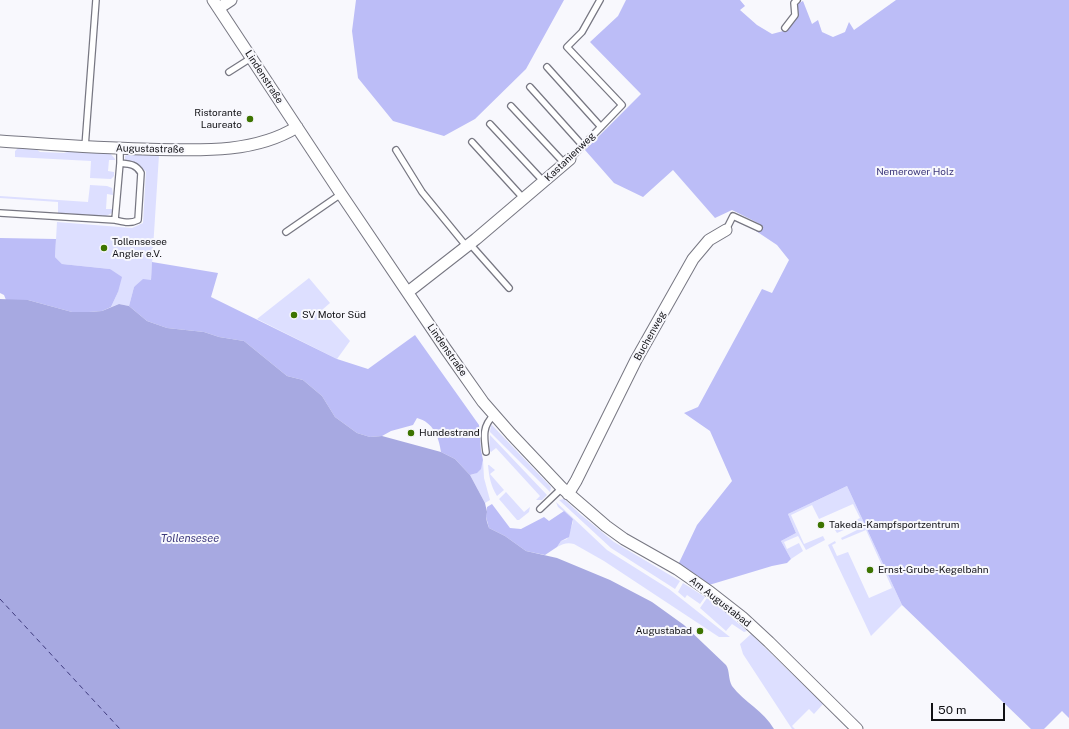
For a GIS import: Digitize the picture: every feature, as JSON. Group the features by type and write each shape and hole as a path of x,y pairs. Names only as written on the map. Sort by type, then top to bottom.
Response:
{"street":[{"path":"216,4 231,0"},
{"name":"Lindenstraße","path":"216,4 296,127 450,354 494,415 565,491"},
{"name":"Augustastraße","path":"0,141 120,148 182,150 217,149 247,146 273,139 282,136 296,127"},
{"name":"Kastanienweg","path":"408,292 468,246 568,162"},
{"name":"Buchenweg","path":"565,491 576,481 636,360 693,259 709,240 726,230"},
{"name":"Am Augustabad","path":"565,491 600,522 624,539 676,569 710,592 742,617 857,729"}],"lane":[{"path":"85,146 96,0"},
{"name":"Kastanienweg","path":"568,162 622,105 567,47 582,32 600,0"},
{"path":"785,28 796,15 794,1"},
{"path":"229,72 251,58"},
{"path":"547,67 601,127"},
{"path":"530,87 583,146"},
{"path":"511,106 568,162"},
{"path":"490,124 544,182"},
{"path":"472,142 524,199"},
{"path":"115,220 120,148"},
{"path":"396,150 422,192 468,246 509,288"},
{"path":"0,213 115,220 123,222 133,222 138,220 141,173 134,165 120,163"},
{"path":"286,232 341,194"},
{"name":"Buchenweg","path":"726,230 733,216 759,228"},
{"path":"486,452 485,428 487,423 494,415"},
{"path":"540,509 565,491"}],"shaded area":[{"path":"18,148 36,149 40,152 109,152 115,160 109,160 108,171 114,172 114,176 111,179 90,178 91,161 15,157 15,151"},
{"name":"Tollensesee Angler e.V.","path":"131,153 159,155 151,280 134,287 129,306 119,304 111,307 118,292 110,269 62,264 55,257 57,222 132,228 143,223 146,171 136,163 126,161 125,156"},
{"path":"90,185 107,186 112,188 113,195 107,194 106,209 112,209 112,213 106,216 58,213 58,202 0,198 0,196 88,202"},
{"name":"SV Motor Süd","path":"309,278 330,303 322,310 350,341 337,359 257,319"},
{"path":"491,424 551,487 550,492 490,432"},
{"path":"490,435 547,495 542,500 536,500 540,496 496,448 491,452 489,450"},
{"path":"483,460 484,478 490,500 485,503 470,475 479,470"},
{"path":"488,465 495,470 490,474 504,490 497,496 493,489"},
{"path":"847,486 902,605 871,636 828,545 835,541 836,543 832,545 837,556 848,552 869,598 892,588 866,530 842,540 841,538 859,529 857,524 837,533 835,530 860,518 853,504 819,519 812,505 791,515 804,544 823,536 825,540 806,550 798,536 784,542 787,549 799,543 803,551 791,559 781,541 796,533 788,514"},
{"path":"506,492 524,512 530,507 529,512 519,520 517,520 499,499"},
{"path":"564,499 614,542 680,581 675,589 611,548 559,500"},
{"path":"556,502 607,550 669,589 730,637 719,637 604,561 574,544 569,543 557,547 561,541 567,539 573,519 558,507"},
{"path":"683,583 705,597 700,604 687,595 685,598 678,592"},
{"path":"707,598 747,631 744,632 732,624 726,631 700,608"},
{"path":"751,634 823,704 814,714 809,709 792,726 795,729 792,729 743,654 740,644"}],"green space":[{"path":"356,0 564,0 526,69 475,119 444,136 393,121 358,78 352,31"},
{"name":"Nemerower Holz","path":"626,0 740,0 745,6 740,10 757,25 772,34 787,30 798,17 797,4 803,1 812,24 818,20 822,32 833,37 845,32 849,22 854,30 896,0 1069,0 1069,718 1062,711 1044,729 1031,729 902,605 847,486 788,514 796,533 781,541 791,559 787,563 709,585 678,565 697,525 732,481 710,431 684,413 698,407 762,289 772,293 789,260 777,245 756,231 760,224 732,210 715,218 673,170 643,197 614,183 585,150 641,94 590,42 618,16"},
{"path":"0,238 56,239 55,257 62,264 110,269 122,277 118,292 111,307 102,311 72,312 28,300 6,300 4,295 0,293"},
{"path":"152,262 218,273 211,297 337,359 368,369 415,335 479,425 483,460 481,469 477,473 470,475 455,459 441,452 437,436 431,427 423,420 417,418 413,425 391,431 382,436 370,437 357,433 335,417 322,396 303,380 287,376 244,341 219,337 204,332 167,328 147,321 129,306 134,287 143,279 151,280"},
{"path":"492,504 510,528 521,529 544,517 549,521 564,511 573,519 569,537 561,541 557,547 545,555 526,551 505,536 489,528 486,517 487,507"}],"water":[{"name":"Tollensesee","path":"0,299 28,300 72,312 102,311 119,304 129,306 147,321 167,328 204,332 219,337 244,341 287,376 303,380 322,396 335,417 357,433 370,437 382,436 441,452 455,459 470,475 485,503 487,512 486,517 489,528 505,536 526,551 557,558 610,580 652,602 684,625 726,665 732,686 765,717 774,729 0,729"}],"ferry route":[{"path":"0,599 120,729"}],"place":[{"name":"Ristorante Laureato","path":"250,119"},
{"name":"Tollensesee Angler e.V.","path":"104,248"},
{"name":"SV Motor Süd","path":"294,315"},
{"name":"Hundestrand","path":"411,433"},
{"name":"Takeda-Kampfsportzentrum","path":"821,525"},
{"name":"Ernst-Grube-Kegelbahn","path":"870,570"},
{"name":"Augustabad","path":"700,631"}]}
